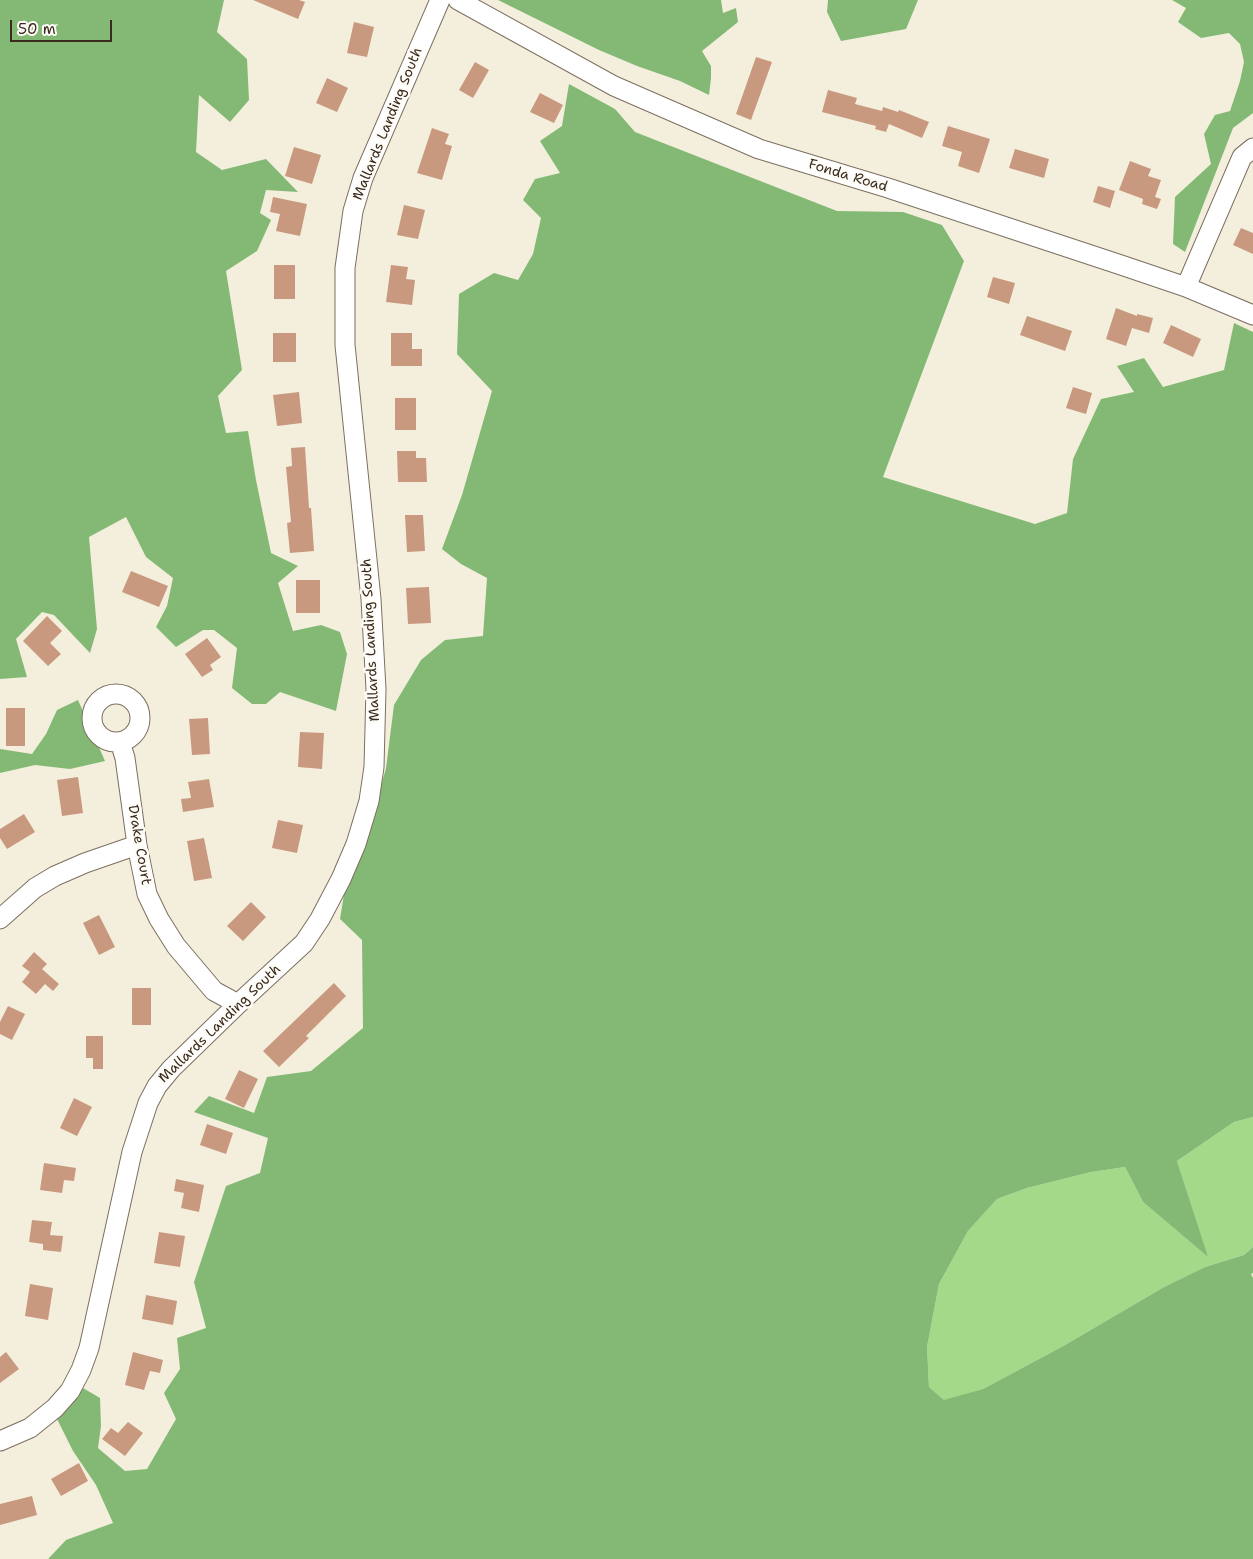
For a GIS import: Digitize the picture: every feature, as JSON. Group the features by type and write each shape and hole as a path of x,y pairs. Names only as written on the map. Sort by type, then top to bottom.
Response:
{"street":[{"name":"Mallards Landing South","path":"0,1441 30,1428 55,1408 70,1391 81,1370 89,1348 132,1152 148,1103 157,1086 171,1069 304,943 320,919 341,879 352,853 369,801 374,767 376,690 371,599 345,345 345,268 353,211 363,178 440,0"},
{"name":"Fonda Road","path":"458,0 614,86 759,148 898,191 1186,287 1253,315"},
{"path":"1186,287 1242,157 1253,148"},
{"name":"Drake Court","path":"120,742 125,758 137,845 147,894 159,919 176,946 214,992 238,1004"},
{"path":"0,919 34,888 55,876 137,845"}],"green space":[{"path":"0,0 224,0 217,32 247,59 249,100 230,122 199,95 196,152 222,170 266,159 298,192 266,190 260,213 271,220 257,251 226,271 242,370 218,396 226,433 248,431 271,553 298,566 278,583 293,631 321,625 340,632 347,654 336,711 280,692 266,704 252,704 232,688 237,648 214,630 203,630 176,647 156,627 167,606 173,578 146,557 126,517 89,537 97,629 90,653 54,615 42,612 16,639 27,677 0,679"},
{"path":"498,0 721,0 723,13 736,8 738,22 702,51 711,66 709,95 680,81 599,50"},
{"path":"828,0 918,0 906,29 841,41 827,12"},
{"path":"1172,0 1253,0 1253,113 1233,128 1185,252 1173,244 1175,197 1211,164 1204,134 1215,115 1230,111 1244,62 1240,44 1229,33 1201,38 1178,22 1186,8"},
{"path":"569,84 615,109 635,132 837,211 903,212 942,225 964,261 883,477 1035,524 1067,513 1073,459 1101,399 1134,392 1117,366 1144,358 1163,387 1224,370 1234,323 1253,332 1253,1117 1234,1122 1177,1161 1208,1257 1143,1202 1125,1167 1091,1172 1027,1188 997,1199 968,1231 939,1284 927,1347 929,1387 944,1400 983,1389 1065,1345 1164,1287 1205,1267 1244,1255 1253,1247 1253,1273 1251,1274 1253,1278 1253,1559 48,1559 66,1540 113,1523 96,1485 73,1451 57,1419 83,1388 100,1398 101,1426 98,1448 125,1471 147,1469 176,1419 164,1393 180,1369 177,1338 206,1328 194,1282 226,1186 260,1173 268,1138 194,1112 209,1096 254,1113 267,1077 311,1071 363,1028 362,940 340,919 345,888 370,826 386,768 394,705 421,660 445,640 483,636 487,578 461,564 442,549 462,495 492,391 457,354 459,294 494,273 518,280 533,254 541,218 523,200 535,179 560,173 540,141 562,126"},
{"path":"78,700 105,761 70,769 35,765 0,773 0,749 32,754 46,734 57,710"},
{"path":"1253,1117 1253,1247 1244,1255 1205,1267 1164,1287 1065,1345 983,1389 945,1401 929,1387 927,1347 939,1284 968,1231 997,1199 1027,1188 1091,1172 1125,1167 1143,1202 1207,1256 1177,1161 1234,1122"}],"building":[{"path":"253,0 299,0 305,2 298,19"},
{"path":"354,22 374,27 367,57 347,53"},
{"path":"756,57 772,62 751,120 736,114"},
{"path":"475,62 489,70 473,98 459,90"},
{"path":"327,78 348,88 337,112 316,103"},
{"path":"828,90 857,98 855,104 882,111 883,107 898,112 899,110 929,122 922,138 889,124 886,132 875,129 876,126 822,112"},
{"path":"540,93 563,105 554,123 530,112"},
{"path":"948,126 990,139 979,173 958,166 962,152 942,146"},
{"path":"432,128 449,134 445,144 452,146 442,180 417,173"},
{"path":"294,147 321,155 312,184 285,176"},
{"path":"1015,149 1049,159 1044,178 1009,168"},
{"path":"1130,161 1151,169 1148,176 1161,180 1155,197 1161,199 1157,209 1142,204 1143,199 1119,190"},
{"path":"1098,186 1115,191 1110,208 1093,202"},
{"path":"273,197 307,204 300,236 276,231 280,214 270,212"},
{"path":"404,205 425,210 418,239 397,235"},
{"path":"1241,228 1253,233 1253,254 1233,245"},
{"path":"274,265 295,265 295,299 274,299"},
{"path":"391,265 408,267 406,279 415,280 412,305 386,302"},
{"path":"993,277 1015,283 1009,304 987,297"},
{"path":"1116,308 1137,316 1137,314 1153,318 1149,333 1132,328 1126,346 1106,339"},
{"path":"1027,316 1072,331 1065,351 1020,335"},
{"path":"1171,325 1201,339 1193,357 1163,343"},
{"path":"273,333 296,333 296,362 273,362"},
{"path":"391,333 412,333 412,349 422,349 422,366 391,366"},
{"path":"1073,387 1092,393 1086,414 1066,408"},
{"path":"299,392 302,423 277,426 273,395"},
{"path":"395,398 416,398 416,430 395,430"},
{"path":"305,447 314,551 290,553 287,523 291,522 286,467 292,466 291,448"},
{"path":"397,451 416,451 416,458 426,458 427,482 398,482"},
{"path":"405,515 423,515 425,551 407,552"},
{"path":"131,571 168,586 159,607 122,592"},
{"path":"296,580 320,580 320,613 296,613"},
{"path":"429,587 431,623 408,624 406,588"},
{"path":"47,616 62,631 50,643 61,654 48,666 23,641"},
{"path":"207,638 221,657 210,665 213,670 202,677 185,654"},
{"path":"6,708 25,708 25,746 6,746"},
{"path":"208,718 210,754 192,755 189,719"},
{"path":"300,732 324,733 322,769 298,767"},
{"path":"78,777 83,813 62,816 57,780"},
{"path":"209,779 214,807 183,812 181,799 191,798 188,782"},
{"path":"24,814 35,832 7,849 0,838 0,829"},
{"path":"278,820 303,825 297,853 272,848"},
{"path":"204,838 212,878 194,881 187,841"},
{"path":"251,902 266,917 243,941 227,926"},
{"path":"99,915 115,947 99,955 83,923"},
{"path":"34,952 47,964 42,969 59,984 53,991 45,984 36,994 22,982 30,972 22,966"},
{"path":"334,983 346,996 306,1036 309,1038 279,1067 263,1051"},
{"path":"132,988 151,988 151,1025 132,1025"},
{"path":"8,1006 25,1014 12,1040 0,1034 0,1022"},
{"path":"86,1036 103,1036 103,1069 93,1069 93,1058 86,1058"},
{"path":"239,1070 258,1079 244,1108 225,1099"},
{"path":"74,1098 92,1107 77,1136 60,1128"},
{"path":"207,1124 233,1133 226,1154 200,1145"},
{"path":"44,1163 76,1168 74,1181 64,1180 62,1193 40,1190"},
{"path":"176,1179 204,1185 199,1212 181,1208 184,1193 174,1191"},
{"path":"32,1220 52,1222 50,1235 63,1236 61,1252 43,1250 43,1244 29,1242"},
{"path":"159,1232 185,1236 180,1267 154,1263"},
{"path":"30,1284 53,1288 48,1320 25,1316"},
{"path":"146,1295 177,1301 173,1325 142,1319"},
{"path":"6,1352 19,1369 0,1383 0,1357"},
{"path":"133,1352 163,1360 160,1373 150,1371 144,1390 125,1385"},
{"path":"128,1422 143,1433 125,1456 102,1439 111,1428 118,1433"},
{"path":"79,1463 88,1481 61,1496 51,1479"},
{"path":"32,1496 37,1515 0,1525 0,1504"}]}
